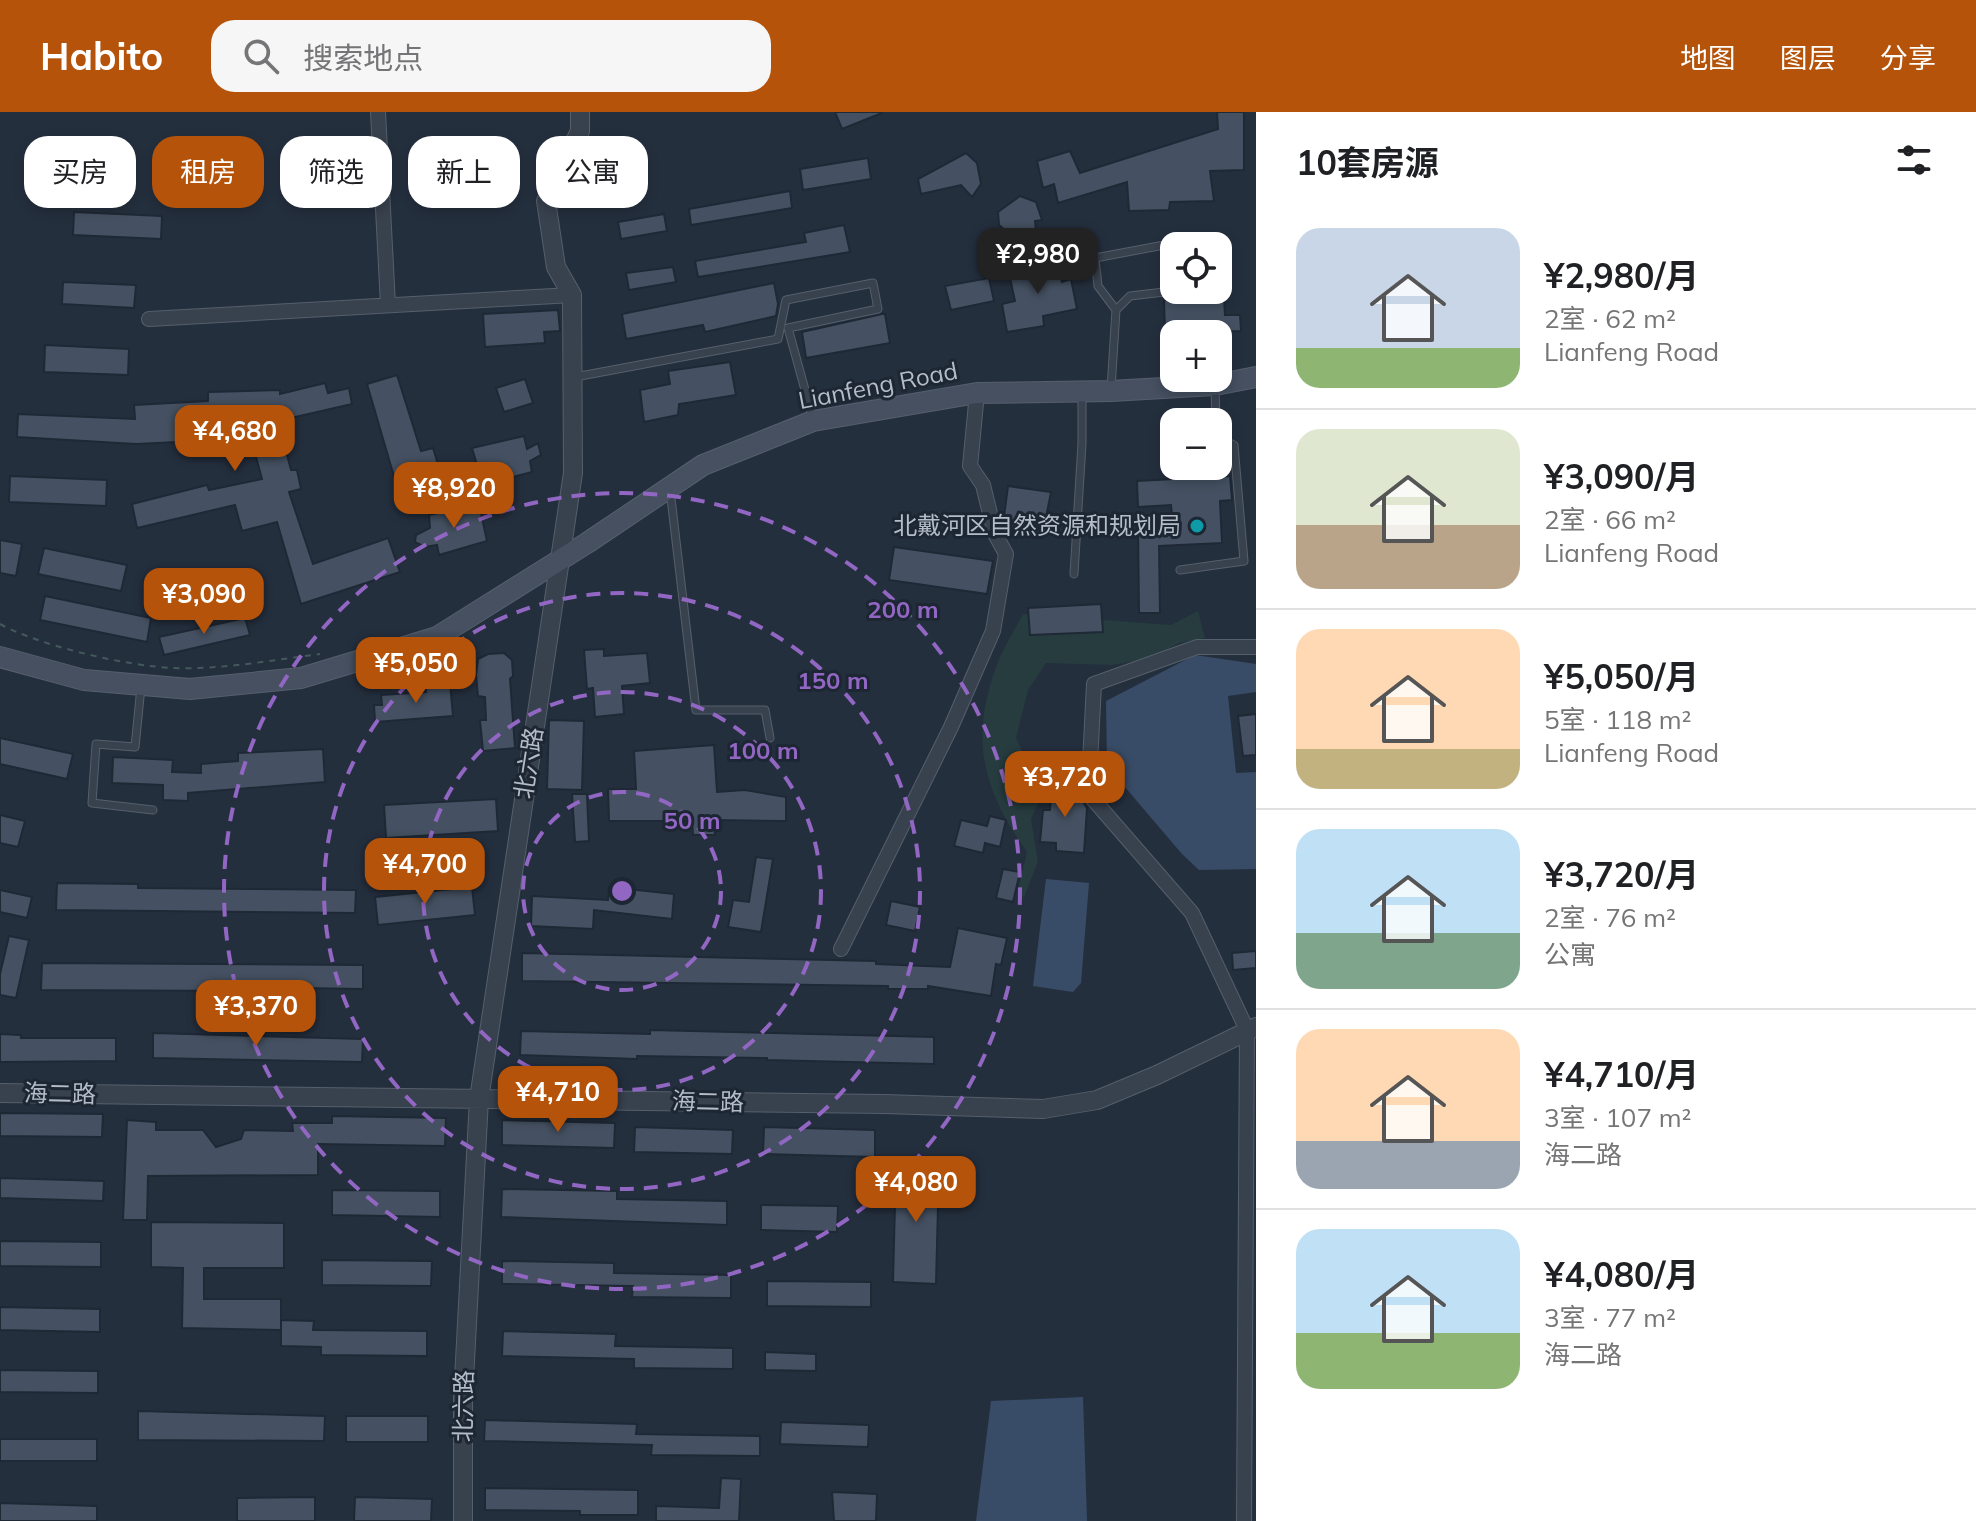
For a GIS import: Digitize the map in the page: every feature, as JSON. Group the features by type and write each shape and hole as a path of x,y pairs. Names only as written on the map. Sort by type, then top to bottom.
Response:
{"main road":[{"name":"Lianfeng Road","path":"1232,382 1256,377"},
{"name":"Lianfeng Road","path":"0,657 84,680 190,689 301,678 437,637 703,465 813,421 977,393 1160,388"}],"street":[{"path":"378,112 388,305"},
{"name":"北六路","path":"463,1521 463,1398 479,1099 573,473 572,295 556,267 546,201 580,131 580,112"},
{"path":"149,319 572,295"},
{"path":"841,949 951,727 993,631 1006,554 995,534 983,485 970,466 977,393"},
{"path":"1244,1521 1252,1029 1192,913 1092,798 1090,763 1094,684 1197,647 1256,647"},
{"name":"海二路","path":"0,1093 884,1104 1043,1109 1097,1100 1252,1029"}],"lane":[{"path":"1111,391 1116,310 1098,286 1095,258 1160,246"},
{"path":"571,378 778,339 786,300 873,283 878,309 788,328 813,421"},
{"path":"1116,310 1130,296 1160,292"},
{"path":"1074,574 1082,392"},
{"path":"1180,570 1244,561 1232,444"},
{"path":"669,488 696,710 765,710 770,738"},
{"path":"142,685 135,747 96,744 92,803 153,810"}],"path":[{"path":"0,624 83,654 172,668 249,663 327,653"}],"green space":[{"path":"1198,611 1205,638 1179,643 1150,659 1111,665 1046,663 1028,690 1016,738 1043,793 1031,819 1038,862 1024,897 1017,895 1027,852 992,789 983,747 983,725 986,701 996,668 1023,614 1171,625"}],"water":[{"path":"1195,655 1256,664 1256,692 1228,696 1236,773 1256,772 1256,869 1199,870 1107,766 1106,701"},
{"path":"1046,879 1089,883 1081,983 1073,992 1033,986"},
{"path":"1083,1397 1087,1521 976,1521 991,1401"}],"building":[{"path":"835,112 882,112 882,113 842,129"},
{"path":"1217,112 1244,112 1244,170 1210,171 1214,201 1170,202 1169,210 1129,211 1127,182 1058,203 1054,184 1043,188 1037,161 1070,151 1080,173 1218,129"},
{"path":"966,153 977,163 981,184 972,197 961,185 921,194 918,179"},
{"path":"868,158 871,179 803,190 800,169"},
{"path":"790,191 792,208 691,225 689,209"},
{"path":"1020,196 1036,202 1042,220 1035,221 1036,231 1012,236 999,225 998,212"},
{"path":"74,212 162,216 161,239 73,235"},
{"path":"664,214 667,231 621,239 618,222"},
{"path":"844,225 850,252 698,277 695,261 806,242 804,233"},
{"path":"1039,254 1048,255 1062,282 1071,279 1077,309 1043,316 1044,326 1007,332 1002,304 1015,301 1010,278 1030,274 1030,262"},
{"path":"673,267 676,282 629,290 626,273"},
{"path":"989,278 994,301 951,310 945,286"},
{"path":"63,282 136,285 134,308 62,304"},
{"path":"774,283 778,304 776,316 705,332 703,325 626,339 622,314"},
{"path":"1164,304 1224,304 1225,315 1240,315 1241,331 1232,331 1232,320 1165,320"},
{"path":"558,310 560,331 544,332 545,343 485,347 483,314"},
{"path":"885,314 890,343 806,358 802,332"},
{"path":"45,345 129,349 128,375 44,372"},
{"path":"730,362 736,395 679,404 678,415 644,422 640,390 670,384 668,371"},
{"path":"397,375 421,451 433,448 444,484 400,497 367,384"},
{"path":"525,379 533,403 504,412 496,388"},
{"path":"325,383 328,393 349,388 352,404 278,421 291,470 297,470 301,489 289,492 313,564 388,538 400,572 301,604 277,522 242,531 235,505 137,528 132,504 207,485 209,490 262,479 248,428 198,430 198,441 136,444 17,437 18,414 135,419 134,405 208,401 208,392 280,390 280,394"},
{"path":"524,436 527,449 538,443 541,455 530,461 532,472 483,485 472,448"},
{"path":"10,476 107,480 106,506 9,502"},
{"path":"1230,480 1232,500 1220,501 1222,543 1159,546 1160,613 1139,613 1138,526 1173,525 1171,505 1138,507 1137,481"},
{"path":"1008,486 1051,492 1042,538 1004,530"},
{"path":"479,504 487,541 439,555 437,545 425,547 415,542 416,535 430,528 429,515"},
{"path":"0,540 22,544 16,576 0,573"},
{"path":"894,547 993,561 987,594 889,580"},
{"path":"44,548 127,565 121,591 38,574"},
{"path":"45,596 151,618 147,642 40,620"},
{"path":"1101,604 1103,632 1030,635 1028,608"},
{"path":"245,618 250,635 164,655 159,637"},
{"path":"604,649 604,656 647,653 650,683 622,686 624,714 595,717 593,688 587,689 584,650"},
{"path":"504,653 512,660 513,676 510,679 515,748 483,751 480,720 486,720 485,697 478,696 478,659 488,654"},
{"path":"450,683 453,716 375,722 374,705 382,705 381,695 426,692 425,684"},
{"path":"1256,714 1256,755 1243,756 1238,716"},
{"path":"549,720 584,721 582,790 547,789"},
{"path":"0,738 73,754 67,779 0,764"},
{"path":"714,745 717,792 745,790 786,797 786,821 714,820 715,835 693,835 692,821 609,821 608,789 636,789 634,751"},
{"path":"323,749 325,782 188,793 188,801 163,800 163,785 112,783 113,757 173,760 172,772 201,773 201,764 238,761 238,753"},
{"path":"1052,783 1081,785 1082,800 1087,808 1084,853 1056,851 1056,843 1040,842 1043,810 1050,810"},
{"path":"572,794 587,794 589,841 575,842"},
{"path":"496,799 498,831 386,838 384,805"},
{"path":"0,815 25,821 18,847 0,843"},
{"path":"990,816 1006,820 1000,847 985,843 983,853 954,846 961,820 987,826"},
{"path":"756,857 773,859 761,932 728,927 733,900 749,902"},
{"path":"1003,869 1020,872 1013,902 996,898"},
{"path":"57,883 138,884 138,888 356,890 355,913 56,910"},
{"path":"472,887 475,915 378,925 375,897"},
{"path":"609,887 674,894 672,919 594,910 593,929 531,926 532,896 608,900"},
{"path":"0,890 32,897 27,918 0,912"},
{"path":"891,901 920,907 915,931 886,925"},
{"path":"958,928 1007,938 1001,965 996,964 991,996 928,986 928,989 888,989 888,986 522,981 522,953 876,961 876,964 950,967"},
{"path":"9,936 29,940 16,998 0,995 0,974"},
{"path":"1256,951 1256,968 1233,970 1232,953"},
{"path":"42,963 363,965 363,989 41,990"},
{"path":"650,1030 934,1037 934,1064 520,1055 521,1031 650,1034"},
{"path":"153,1033 363,1039 362,1062 153,1058"},
{"path":"0,1034 21,1035 21,1038 116,1038 116,1061 0,1062"},
{"path":"0,1113 103,1114 102,1137 0,1136"},
{"path":"332,1116 446,1118 445,1146 318,1144 318,1175 148,1176 147,1220 123,1220 127,1120 156,1122 156,1130 203,1130 216,1147 241,1139 244,1130 293,1131 292,1123 332,1123"},
{"path":"502,1120 615,1123 614,1148 502,1145"},
{"path":"635,1127 733,1130 732,1154 634,1152"},
{"path":"764,1127 875,1130 875,1157 763,1154"},
{"path":"896,1165 939,1167 936,1284 893,1282"},
{"path":"0,1178 104,1181 103,1201 0,1198"},
{"path":"502,1189 617,1191 617,1199 727,1201 727,1225 501,1217"},
{"path":"332,1190 440,1191 440,1217 332,1215"},
{"path":"761,1205 838,1206 837,1232 761,1230"},
{"path":"151,1222 284,1223 284,1268 204,1268 204,1299 281,1299 281,1330 182,1328 183,1268 151,1267"},
{"path":"0,1241 101,1242 101,1267 0,1266"},
{"path":"322,1260 432,1261 431,1286 322,1285"},
{"path":"502,1261 614,1263 614,1273 731,1275 731,1298 632,1297 633,1286 502,1284"},
{"path":"767,1281 871,1282 871,1307 767,1306"},
{"path":"0,1307 100,1309 100,1332 0,1330"},
{"path":"281,1320 314,1321 313,1330 427,1331 427,1356 321,1355 321,1347 281,1346"},
{"path":"503,1331 616,1334 615,1346 733,1348 733,1369 634,1368 634,1359 502,1356"},
{"path":"765,1352 816,1354 816,1371 765,1370"},
{"path":"0,1370 98,1371 98,1393 0,1392"},
{"path":"138,1411 325,1416 324,1441 138,1440"},
{"path":"346,1416 428,1416 428,1442 346,1442"},
{"path":"485,1420 637,1424 636,1434 760,1436 760,1456 651,1455 652,1445 484,1441"},
{"path":"781,1422 869,1425 868,1447 780,1444"},
{"path":"0,1439 97,1439 97,1461 0,1461"},
{"path":"721,1478 741,1479 739,1521 656,1521 656,1506 719,1508"},
{"path":"485,1488 638,1490 638,1515 485,1510"},
{"path":"832,1492 877,1494 876,1521 834,1521"},
{"path":"315,1497 315,1521 237,1521 237,1498"},
{"path":"355,1497 432,1499 431,1521 354,1521"},
{"path":"0,1503 97,1506 97,1521 0,1521"}],"place":[{"name":"北戴河区自然资源和规划局","path":"1197,526"}]}
